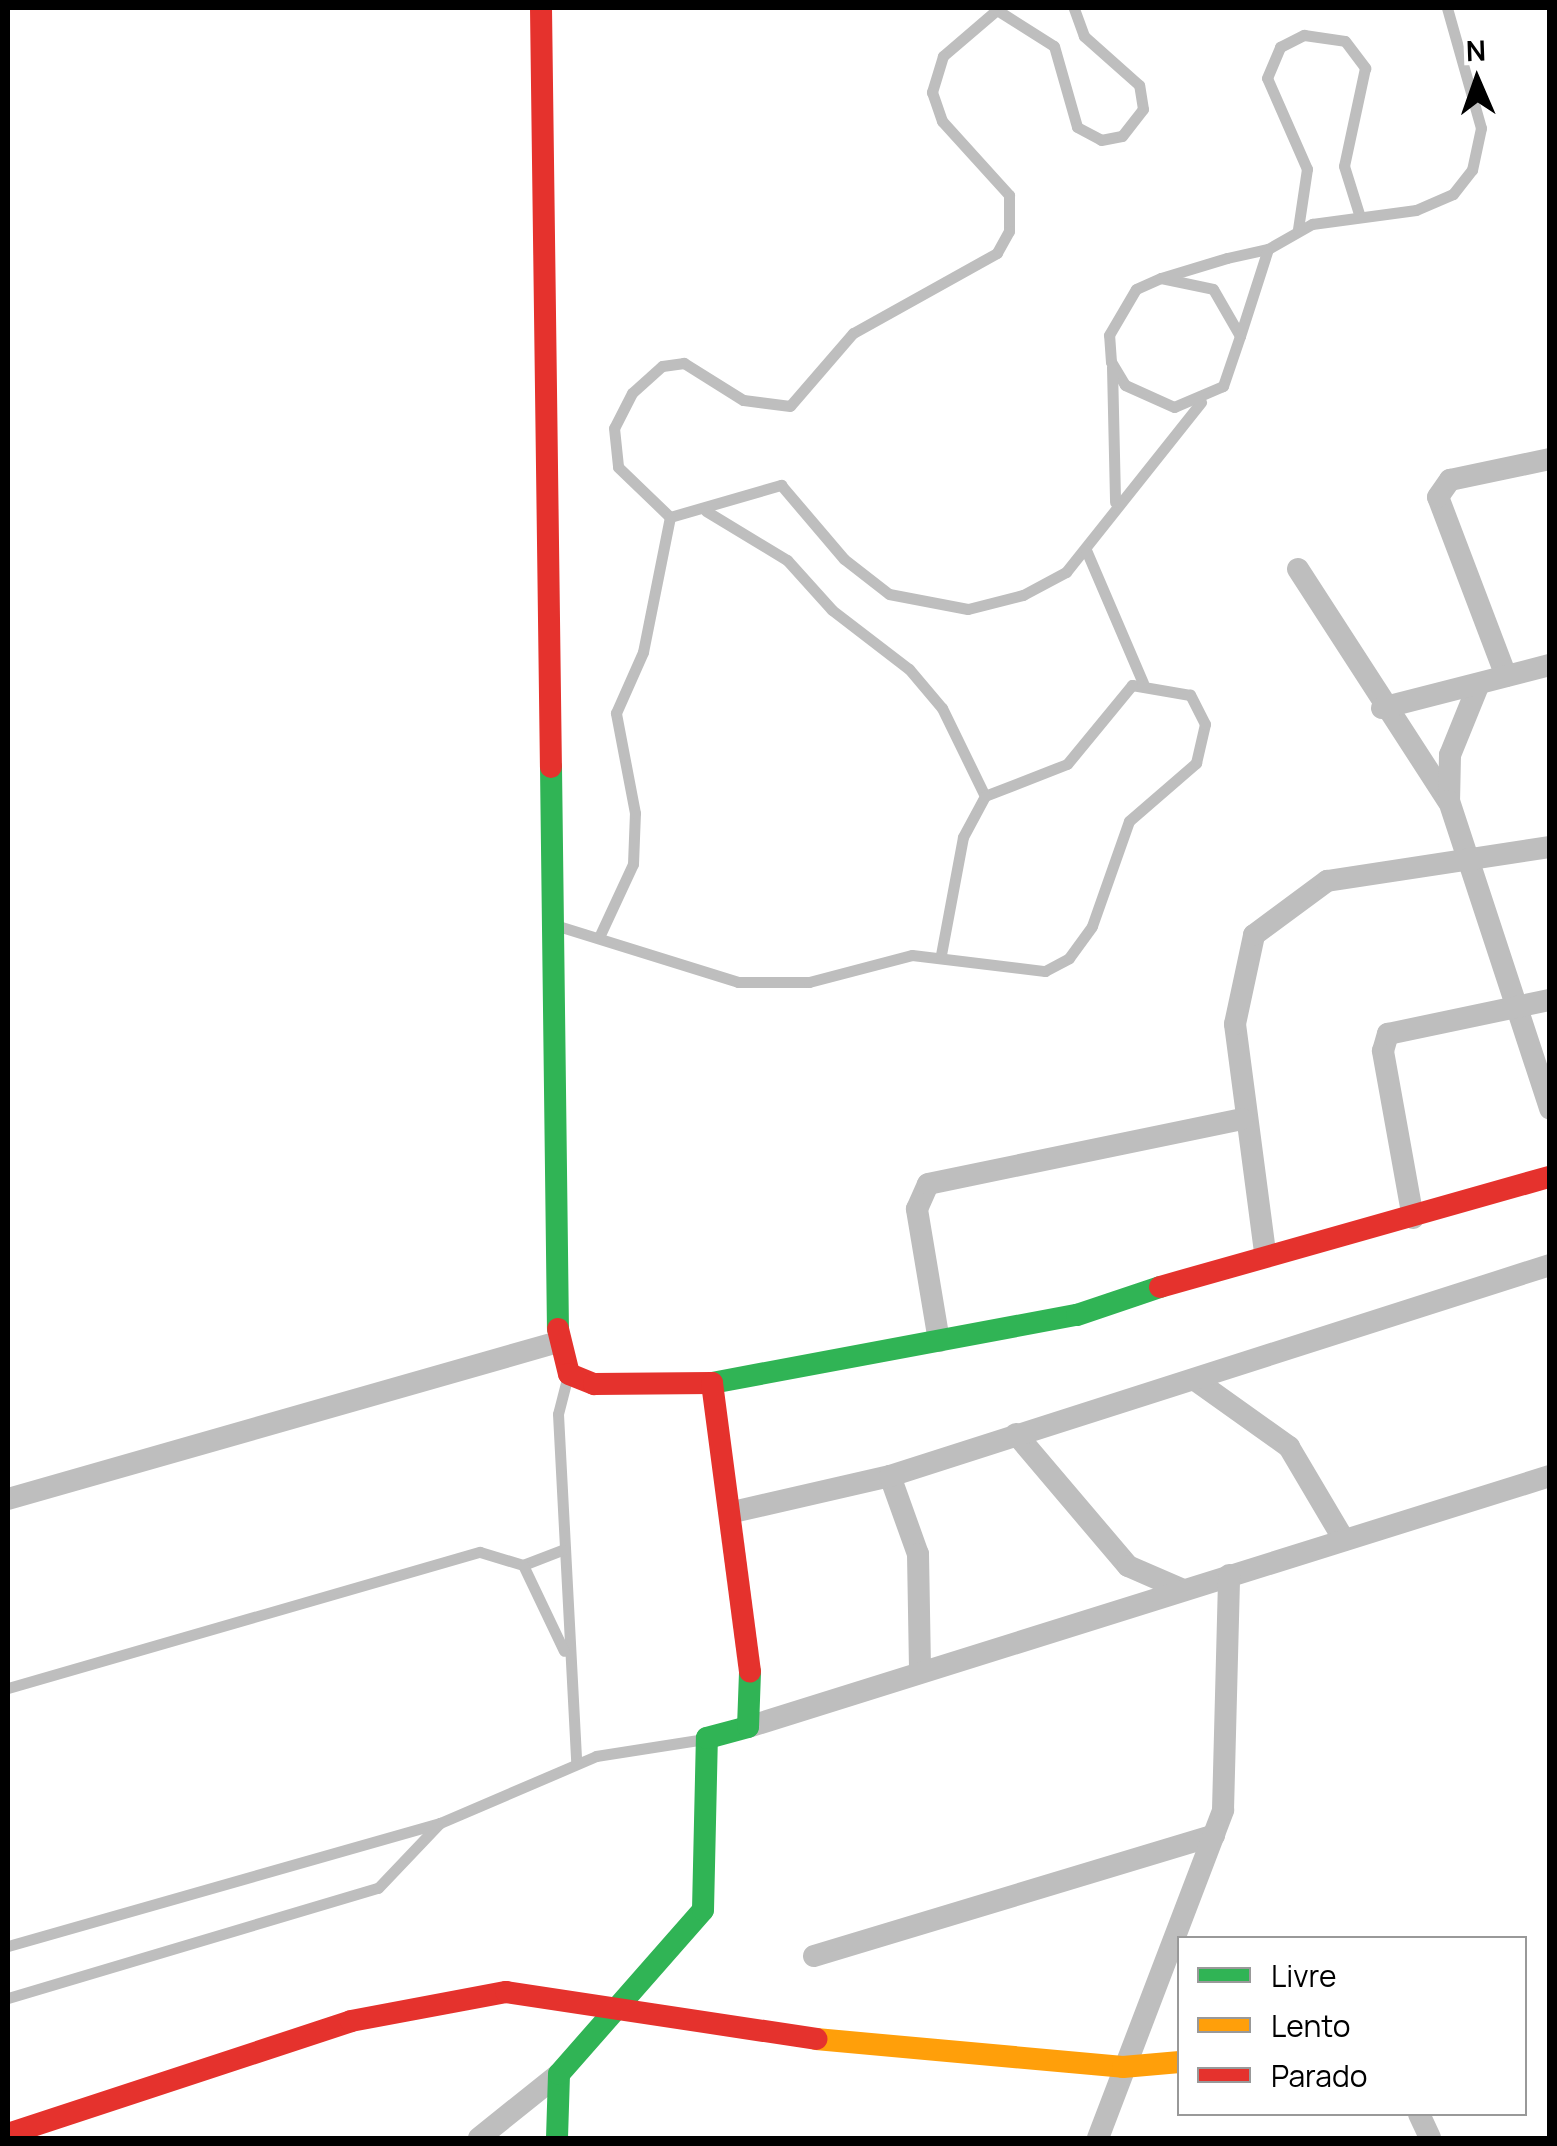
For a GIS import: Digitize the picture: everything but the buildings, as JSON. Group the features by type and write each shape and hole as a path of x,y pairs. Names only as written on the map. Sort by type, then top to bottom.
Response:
{"street":[{"path":"540,8 549,924 558,1342 569,1374 594,1384 712,1382 1077,1315 1264,1252 1413,1218 1550,1177"},
{"path":"1506,676 1438,497 1450,480 1550,459"},
{"path":"1298,569 1382,708 1449,802 1521,1006 1550,1109"},
{"path":"1382,708 1550,665"},
{"path":"1449,802 1450,755 1478,686"},
{"path":"1264,1252 1242,1119 1238,980 1267,919 1326,881 1470,864 1550,847"},
{"path":"1413,1218 1383,1052 1388,1034 1550,1000"},
{"path":"939,1341 917,1209 928,1184 1242,1119"},
{"path":"733,1512 890,1476 1016,1434 1198,1382 1439,1294 1550,1265"},
{"path":"8,1500 558,1342"},
{"path":"712,1382 751,1642 748,1727"},
{"path":"1198,1382 1289,1448 1344,1540"},
{"path":"1016,1434 1128,1566 1181,1589"},
{"path":"890,1476 918,1554 920,1667"},
{"path":"479,2138 559,2074 616,2010 708,1894 707,1738 920,1667 1550,1476"},
{"path":"1098,2138 1214,1835 1225,1792 1229,1575"},
{"path":"814,1956 1214,1835"},
{"path":"8,2134 350,2021 456,1998 506,1992 857,2045 1123,2067 1177,2062"},
{"path":"558,2138 559,2074"}],"lane":[{"path":"1074,8 1084,36 1138,84 1140,120 1122,136 1101,140 1077,127 1054,46 998,9 943,56 932,92 942,121 1008,195 1006,240 970,276 853,333 790,406 743,400 684,363 651,373 623,409 612,446 628,482 670,517 706,512 756,486 781,485 863,576 940,608 1023,595 1086,550 1115,502 1230,374 1268,249"},
{"path":"1115,502 1112,362 1118,309 1161,278 1268,249 1298,229 1444,201 1472,170 1480,118 1447,8"},
{"path":"1298,229 1307,170 1268,78 1280,47 1304,35 1345,41 1364,68 1344,166 1360,216"},
{"path":"1161,278 1213,289 1240,336"},
{"path":"1112,362 1147,402 1201,402"},
{"path":"706,512 787,560 832,610 909,669 942,708 985,796"},
{"path":"600,935 634,864 636,813 616,713 644,652 670,517"},
{"path":"1086,550 1143,682"},
{"path":"549,924 600,935 738,982 809,982 941,955 1027,973 1061,965 1080,945 1129,821 1187,773 1205,736 1190,695 1143,682 1121,691 1067,764 985,796 963,836 941,955"},
{"path":"569,1374 558,1414 564,1650 576,1763"},
{"path":"8,1688 480,1552 523,1565 562,1550"},
{"path":"523,1565 564,1650"},
{"path":"8,1946 440,1823 576,1763 707,1738"},
{"path":"8,1998 378,1888 440,1823"}],"traffic: fast":[{"path":"551,767 558,1329"},
{"path":"712,1383 1077,1315 1160,1287"},
{"path":"557,2138 559,2074 703,1910 707,1738 748,1727 750,1672"}],"traffic: slow":[{"path":"816,2039 1123,2067 1177,2062"}],"traffic: jam":[{"path":"541,8 551,767"},
{"path":"1160,1287 1550,1177"},
{"path":"558,1329 569,1374 594,1384 712,1383 750,1672"},
{"path":"8,2134 351,2021 506,1992 816,2039"}]}
